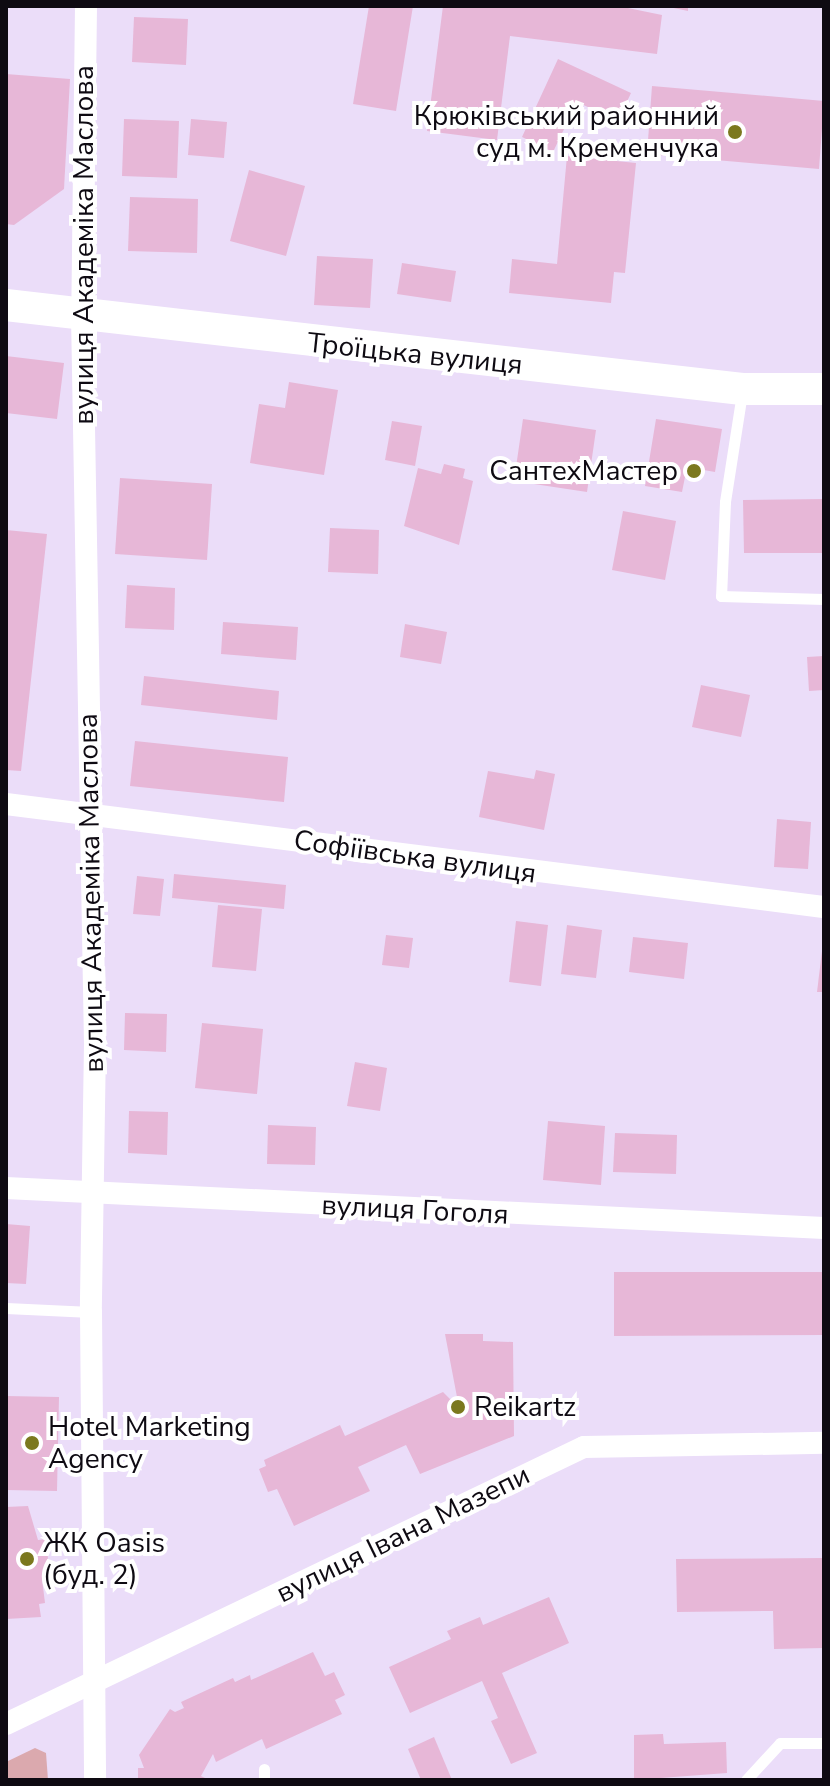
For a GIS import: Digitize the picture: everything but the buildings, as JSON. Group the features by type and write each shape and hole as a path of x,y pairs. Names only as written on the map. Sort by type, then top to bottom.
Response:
{"main road":[{"name":"Троїцька вулиця","path":"6,305 742,389 824,389"}],"street":[{"name":"вулиця Академіка Маслова","path":"86,6 82,315 88,814 95,1044 91,1312 95,1780"},
{"name":"Софіївська вулиця","path":"6,804 756,902 824,907"},
{"name":"вулиця Гоголя","path":"6,1188 824,1228"},
{"name":"вулиця Івана Мазепи","path":"6,1724 584,1447 824,1443"}],"lane":[{"path":"742,389 725,502 721,596 824,599"},
{"path":"6,1308 91,1312"},
{"path":"746,1780 780,1743 824,1743"}],"shaded area":[{"path":"35,1748 46,1753 48,1780 6,1780 6,1762"}],"place":[{"name":"Крюківський районний суд м. Кременчука","path":"735,132"},
{"name":"СантехМастер","path":"694,471"},
{"name":"Reikartz","path":"458,1407"},
{"name":"Hotel Marketing Agency","path":"32,1443"},
{"name":"ЖК Oasis (буд. 2)","path":"27,1559"}]}
